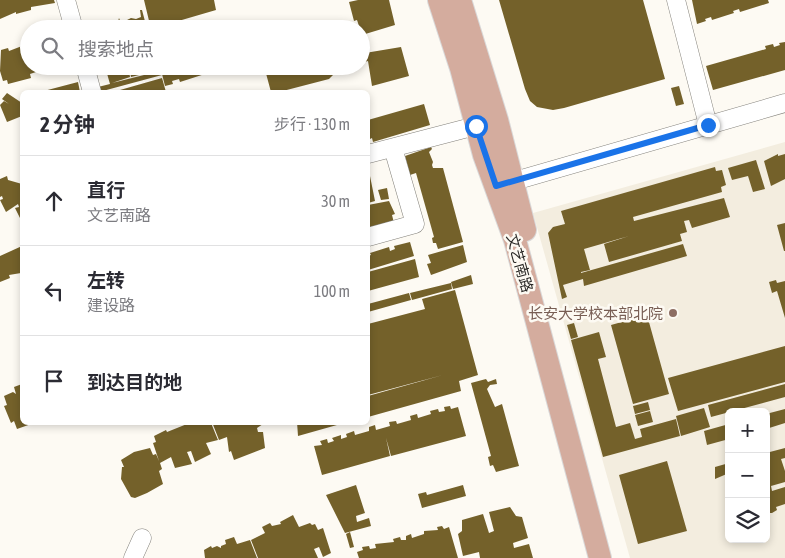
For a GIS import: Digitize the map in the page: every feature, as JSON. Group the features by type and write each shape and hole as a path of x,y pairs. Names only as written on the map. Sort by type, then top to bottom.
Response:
{"main road":[{"name":"文艺南路","path":"438,0 487,123"},
{"name":"文艺南路","path":"460,0 487,123 610,558"},
{"name":"文艺南路","path":"504,184 515,240 600,558"}],"street":[{"path":"66,0 72,20"},
{"path":"676,0 708,125"},
{"path":"87,75 91,90"},
{"path":"504,184 785,104"},
{"path":"370,154 487,123"},
{"path":"370,236 415,224 393,148"},
{"path":"133,558 142,538"}],"shaded area":[{"name":"长安大学校本部北院","path":"785,142 785,558 630,558 533,213"}],"building":[{"path":"0,0 54,0 55,3 31,7 31,10 16,14 16,12 0,19"},
{"path":"144,0 214,0 216,10 182,20 149,20"},
{"path":"358,0 389,0 395,25 370,33 370,20 354,20 349,2"},
{"path":"499,0 643,0 665,79 564,108 553,110 537,107 530,101 525,89"},
{"path":"692,0 768,0 769,3 740,12 739,9 733,11 734,13 712,20 711,17 697,24"},
{"path":"140,10 142,10 145,20 127,20 131,18 141,17"},
{"path":"785,42 785,70 713,90 706,66 766,49 765,46 773,44 774,47 780,45 779,43"},
{"path":"20,47 20,75 30,75 31,78 8,84 7,80 3,81 0,71 1,50 8,48 9,51"},
{"path":"401,47 409,76 372,86 370,52"},
{"path":"107,75 130,75 130,77 112,83 144,75 162,75 106,90 96,90 94,88 110,84"},
{"path":"162,75 202,75 180,82 179,79 172,81 173,84 165,86"},
{"path":"266,75 333,75 329,79 287,90 270,90"},
{"path":"162,78 165,90 120,90"},
{"path":"78,82 80,90 48,90"},
{"path":"679,86 684,104 676,106 671,88"},
{"path":"7,93 20,102 20,117 7,122 0,105 4,101 9,104 2,99"},
{"path":"424,104 430,125 373,142 372,138 370,139 370,119"},
{"path":"431,147 432,149 429,152 433,168 443,168 463,242 438,249 436,243 433,243 432,238 434,237 416,173 410,175 405,156"},
{"path":"778,154 778,156 785,154 785,179 771,186 764,161"},
{"path":"756,160 765,189 753,192 748,176 732,180 728,168"},
{"path":"715,167 716,171 722,170 726,185 721,187 722,192 633,217 634,221 724,198 730,217 692,228 689,220 684,221 687,232 680,234 682,241 609,262 604,244 629,236 584,249 590,270 581,273 683,244 687,256 584,286 583,279 563,285 567,297 562,299 548,233 553,227 565,224 561,211"},
{"path":"7,176 8,180 20,183 20,218 15,208 19,207 18,204 6,212 0,200 3,199 2,196 0,197 0,179"},
{"path":"370,176 375,201 370,202"},
{"path":"387,188 389,199 381,200 378,190"},
{"path":"389,201 395,214 392,215 394,223 370,232 370,205"},
{"path":"785,223 785,251 784,251 777,225"},
{"path":"410,242 414,256 370,269 370,253 389,247 390,251 395,249 394,246"},
{"path":"463,245 467,262 431,275 427,264 431,263 428,255"},
{"path":"20,247 20,273 9,275 10,278 0,282 0,256"},
{"path":"415,259 419,277 370,290 370,271"},
{"path":"471,275 473,284 453,289 451,282"},
{"path":"776,280 777,283 785,281 785,318 777,291 772,293 769,282"},
{"path":"451,283 452,289 412,300 410,293"},
{"path":"455,290 478,375 459,381 461,391 370,416 370,395 443,375 370,394 370,323 425,309 422,299"},
{"path":"409,293 411,300 370,311 370,303"},
{"path":"647,315 669,394 633,404 611,325"},
{"path":"574,323 578,337 571,339 567,325"},
{"path":"599,332 606,357 598,359 616,427 630,423 635,439 642,437 640,429 676,419 680,436 603,457 571,340"},
{"path":"785,346 785,382 678,411 668,378"},
{"path":"486,379 488,382 496,379 497,384 490,385 487,389 495,407 502,404 519,466 496,472 493,465 490,466 488,457 491,456 471,383"},
{"path":"785,384 785,397 744,408 725,408 725,413 711,417 708,405"},
{"path":"20,385 20,425 28,425 17,429 14,421 11,423 4,406 7,405 4,396 13,392 16,394 14,387"},
{"path":"648,402 650,410 635,414 633,406"},
{"path":"450,406 451,409 458,407 466,436 391,456 386,438 390,456 322,475 314,446 322,445 320,441 327,439 328,443 334,441 332,438 341,435 341,439 347,437 346,434 354,431 355,435 369,431 369,427 375,425 376,430 390,426 389,422 396,421 397,424 411,420 410,416 417,414 418,418 431,414 430,411 438,409 439,412 445,411 444,407"},
{"path":"704,408 710,427 681,436 676,416"},
{"path":"785,409 785,423 770,428 770,413"},
{"path":"650,411 653,422 638,426 635,415"},
{"path":"184,425 212,425 218,440 206,443 211,454 195,462 191,451 187,452 192,464 175,468 171,457 160,463 162,469 159,471 163,484 135,498 131,497 121,479 122,467 124,467 121,460 134,452 150,448 153,455 156,454 159,461 153,443 156,442 154,436 166,430 167,432"},
{"path":"213,425 262,425 257,428 258,432 263,432 265,448 234,460 231,451 229,452 227,437 219,440"},
{"path":"297,425 337,425 298,436"},
{"path":"725,425 725,440 707,445 704,431"},
{"path":"785,448 785,458 781,459 785,471 785,482 771,486 772,491 785,487 785,504 776,507 777,510 772,513 770,513 770,452"},
{"path":"667,461 687,531 638,544 619,475"},
{"path":"725,464 725,475 715,479 715,467"},
{"path":"356,485 365,513 356,516 357,522 369,518 371,526 345,533 326,495"},
{"path":"463,485 466,496 422,508 418,494 426,492 427,495"},
{"path":"510,507 516,516 522,517 528,538 513,543 514,548 529,544 533,558 480,558 479,552 463,556 458,534 462,531 462,520 483,514 489,533 494,531 489,512"},
{"path":"293,515 299,527 310,523 312,525 315,524 318,530 323,528 331,553 323,557 319,547 314,549 318,558 258,558 251,540 265,533 262,527 270,523 272,526 281,524 280,522"},
{"path":"442,526 444,529 449,527 458,558 359,558 357,552 363,550 362,547 376,548 375,544 394,542 393,539 400,537 401,540 406,540 406,536 411,534 412,538 424,534 424,531 438,530 437,527"},
{"path":"350,532 354,547 350,548 346,534"},
{"path":"234,537 237,544 250,540 257,558 205,558 204,550 211,546 212,548 217,546 221,548 221,546 226,544 225,540"}],"place":[{"name":"长安大学校本部北院","path":"673,313"}],"route":[{"path":"476,126 484,155 496,186 708,125"}]}
